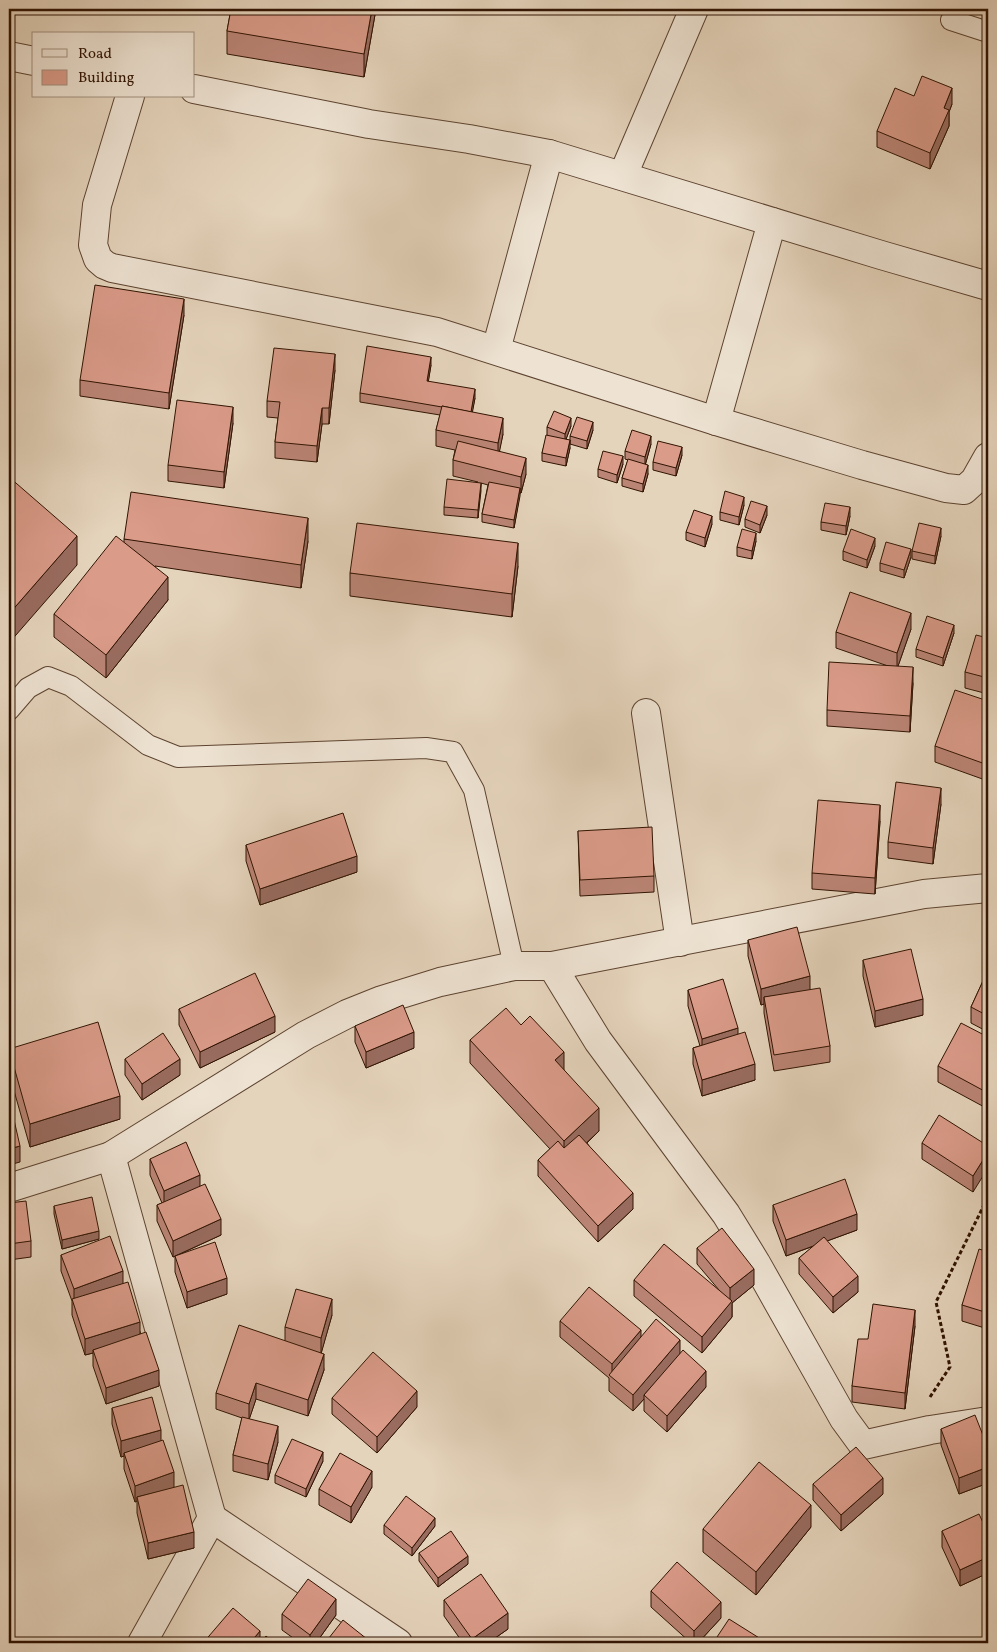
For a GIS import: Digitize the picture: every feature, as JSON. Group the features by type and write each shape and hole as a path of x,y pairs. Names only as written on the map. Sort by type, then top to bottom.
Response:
{"street":[{"path":"623,175 694,9"},
{"path":"9,56 32,61"},
{"path":"195,89 369,124 469,139 549,154 988,286"},
{"path":"129,98 97,205 93,245 98,259 105,265 437,332 716,421 946,488 964,490 975,480 988,457"},
{"path":"496,350 549,154"},
{"path":"716,421 772,222"},
{"path":"646,713 680,942"},
{"path":"9,1188 111,1156 306,1035 346,1014 382,1000 440,982 514,966 552,966 924,894 988,888"},
{"path":"552,966 598,1041 726,1214 756,1263 844,1419 863,1445 930,1430 988,1421"},
{"path":"111,1156 212,1518 398,1643"},
{"path":"143,1643 212,1518"}],"lane":[{"path":"951,20 988,32"},
{"path":"9,710 28,688 48,677 71,686 148,745 178,757 426,748 453,752 474,790 514,966"}],"path":[{"path":"929,1398 935,1392 950,1367 936,1302 988,1197"}],"building":[{"path":"231,9 372,9 364,54 227,31"},
{"path":"922,76 952,88 944,108 949,110 930,153 877,131 895,88 914,96"},
{"path":"95,285 184,299 169,393 80,380"},
{"path":"367,346 431,357 427,381 475,389 471,412 360,393"},
{"path":"274,348 335,354 329,408 322,408 317,446 275,442 280,402 267,401"},
{"path":"177,400 233,407 224,472 168,465"},
{"path":"442,406 503,418 498,443 436,430"},
{"path":"554,411 571,418 565,434 547,427"},
{"path":"577,417 593,422 587,441 570,436"},
{"path":"632,430 651,436 645,457 625,451"},
{"path":"546,435 570,440 566,458 542,453"},
{"path":"458,441 526,458 521,477 453,460"},
{"path":"658,441 682,447 676,468 653,462"},
{"path":"603,451 623,456 617,475 598,469"},
{"path":"628,459 648,465 643,484 622,478"},
{"path":"9,477 77,536 9,614"},
{"path":"447,479 481,483 478,510 444,507"},
{"path":"489,482 520,488 514,520 482,514"},
{"path":"725,491 744,497 739,517 720,512"},
{"path":"131,492 308,518 301,565 124,539"},
{"path":"751,501 767,506 760,525 745,519"},
{"path":"825,503 850,507 846,526 821,522"},
{"path":"694,510 712,516 705,538 686,532"},
{"path":"357,523 518,543 512,594 350,573"},
{"path":"919,523 941,528 935,556 912,551"},
{"path":"742,529 756,533 752,551 737,547"},
{"path":"851,529 875,538 867,560 843,551"},
{"path":"116,536 168,577 106,655 54,614"},
{"path":"886,542 911,549 904,570 880,563"},
{"path":"850,592 911,613 897,653 836,632"},
{"path":"927,616 954,625 943,658 916,649"},
{"path":"976,635 988,638 988,678 965,672"},
{"path":"829,662 913,667 910,716 827,710"},
{"path":"955,690 988,701 988,765 935,746"},
{"path":"896,782 941,788 933,848 888,842"},
{"path":"818,800 880,805 875,878 812,873"},
{"path":"343,813 357,856 260,889 246,845"},
{"path":"652,827 654,876 580,880 578,831"},
{"path":"797,927 810,976 761,989 748,940"},
{"path":"911,949 923,999 875,1011 863,960"},
{"path":"988,970 988,1016 971,1007"},
{"path":"255,973 275,1016 200,1052 179,1009"},
{"path":"723,979 738,1028 702,1039 688,990"},
{"path":"820,988 830,1046 774,1055 764,997"},
{"path":"403,1005 414,1032 366,1052 355,1026"},
{"path":"506,1008 521,1025 530,1016 564,1052 555,1060 599,1108 564,1141 470,1040"},
{"path":"98,1022 120,1096 30,1124 9,1049"},
{"path":"961,1023 988,1037 988,1093 938,1066"},
{"path":"745,1032 755,1064 702,1080 693,1048"},
{"path":"163,1033 180,1059 142,1084 125,1059"},
{"path":"9,1098 20,1146 9,1149"},
{"path":"939,1115 988,1146 988,1152 973,1176 922,1143"},
{"path":"579,1135 633,1193 598,1226 538,1160 558,1141 564,1148"},
{"path":"186,1142 200,1175 164,1191 150,1159"},
{"path":"845,1179 857,1214 786,1240 773,1205"},
{"path":"205,1184 221,1219 173,1241 157,1205"},
{"path":"92,1197 99,1231 62,1240 54,1206"},
{"path":"26,1201 31,1241 9,1244 9,1203"},
{"path":"722,1228 754,1269 730,1288 697,1248"},
{"path":"110,1236 123,1271 74,1289 61,1255"},
{"path":"824,1237 858,1276 833,1297 799,1258"},
{"path":"215,1242 227,1278 187,1292 175,1256"},
{"path":"664,1244 732,1301 702,1337 634,1280"},
{"path":"979,1249 988,1252 988,1313 962,1305"},
{"path":"128,1282 140,1322 85,1339 72,1299"},
{"path":"589,1287 641,1330 612,1364 560,1321"},
{"path":"296,1289 332,1299 321,1338 285,1327"},
{"path":"873,1304 915,1310 905,1393 852,1386 858,1339 868,1339"},
{"path":"656,1319 680,1340 633,1395 609,1375"},
{"path":"239,1325 324,1354 308,1400 256,1383 249,1404 216,1393"},
{"path":"146,1332 159,1370 106,1388 93,1350"},
{"path":"683,1350 706,1371 667,1416 644,1395"},
{"path":"373,1352 417,1391 377,1437 332,1398"},
{"path":"152,1397 161,1430 121,1441 112,1408"},
{"path":"975,1415 988,1448 988,1467 959,1478 941,1429"},
{"path":"242,1417 278,1426 268,1464 233,1455"},
{"path":"292,1439 323,1452 306,1489 275,1475"},
{"path":"163,1440 174,1472 135,1486 124,1453"},
{"path":"856,1447 883,1478 841,1515 813,1484"},
{"path":"340,1453 372,1471 351,1507 319,1489"},
{"path":"759,1462 811,1505 756,1572 703,1529"},
{"path":"183,1485 194,1532 148,1543 137,1497"},
{"path":"988,1487 988,1499 983,1491"},
{"path":"406,1496 435,1518 412,1548 384,1525"},
{"path":"979,1514 988,1533 988,1557 960,1570 942,1531"},
{"path":"451,1531 468,1556 438,1578 419,1553"},
{"path":"677,1562 721,1602 694,1631 651,1591"},
{"path":"481,1574 508,1613 472,1639 444,1600"},
{"path":"308,1579 336,1599 310,1635 282,1614"},
{"path":"233,1608 260,1631 250,1643 203,1643"},
{"path":"729,1619 764,1641 763,1643 713,1643"},
{"path":"343,1620 372,1643 325,1643"},
{"path":"266,1636 274,1643 260,1643"}]}
